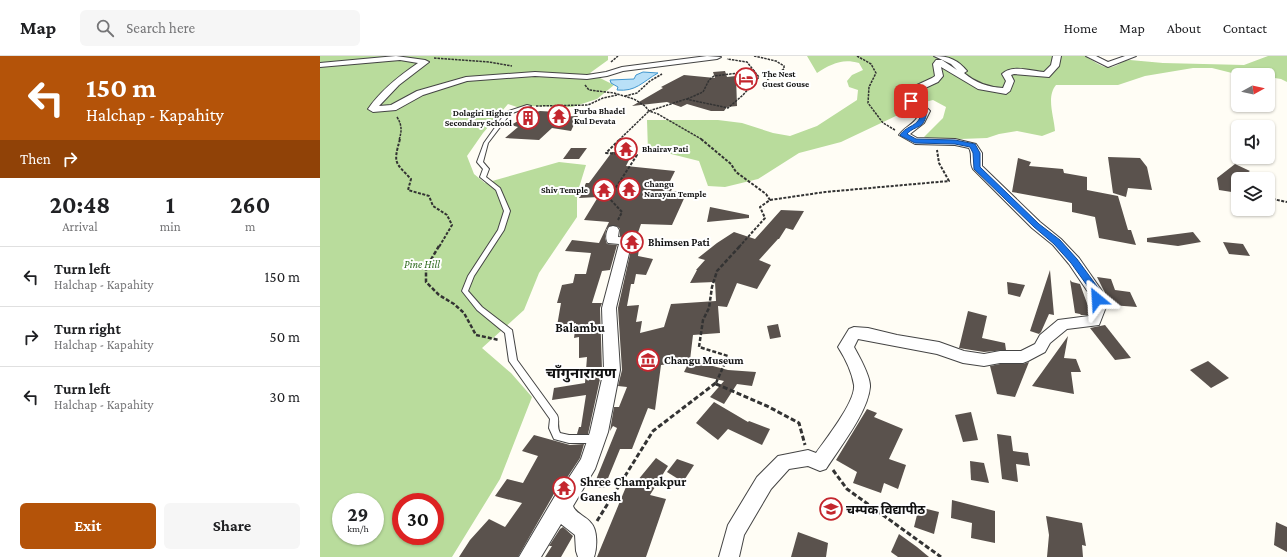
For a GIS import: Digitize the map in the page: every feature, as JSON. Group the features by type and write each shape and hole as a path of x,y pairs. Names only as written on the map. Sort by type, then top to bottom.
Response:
{"street":[{"path":"938,56 954,62 963,71 959,73"},
{"path":"729,557 735,532 764,483 784,462 808,458 820,463 855,409 862,386 854,361 846,347 854,333 868,334 897,341 939,348 963,357 984,360 1000,357 1023,357 1040,348 1045,339 1063,324 1094,320 1099,308 1096,291 1074,261 1057,242 1036,225 977,167 976,153 972,146 955,142 915,141 904,135 906,131 916,127 923,120 924,111 917,103 903,97 905,94 935,80 939,76 937,64 940,62 953,71 959,73 971,84 992,90 1006,91 1010,82 1006,74 1014,72 1046,74 1055,66 1057,56"},
{"path":"1090,56 1108,65 1132,56"},
{"path":"373,109 393,108 420,93 466,79 535,74 587,77 607,74 622,69 717,57"},
{"path":"320,65 400,58 425,62 398,81 373,109"},
{"path":"529,557 588,463 597,439 612,370 609,308 626,241 612,240 613,230"},
{"path":"562,503 567,516 585,530 586,551"}],"lane":[{"path":"529,106 508,113 486,143 480,162 486,169 484,177 498,189 507,211 501,230 477,266 465,291 470,300 509,332 512,360 554,418 553,428 557,436 569,439 597,439"}],"path":[{"path":"430,56 514,66"},
{"path":"754,56 776,61 784,66 784,69 769,78 764,89"},
{"path":"857,56 871,64 876,73 869,87 868,103 883,123 904,135"},
{"path":"686,99 728,108 744,95 759,77 749,63 717,57"},
{"path":"624,96 637,93 650,81 667,72"},
{"path":"622,212 609,198 621,178 625,176 637,155 606,154 649,111 700,94 705,90 711,78 714,76 755,72"},
{"path":"529,106 588,105 603,98 618,94"},
{"path":"634,99 645,106 649,111 658,114 672,124 706,142 731,164 736,172 766,194 770,200"},
{"path":"373,109 381,113 395,115 400,121 402,129 395,156 398,168 411,179 408,190 429,196 433,206 447,215 452,225 426,268 426,282 439,295 454,304 464,313 476,335 511,343"},
{"path":"595,524 653,431 716,384 728,356 700,347 703,320 709,308 712,287 718,271 765,218 760,207 770,200 825,192 949,181 939,166 936,157 937,150"},
{"path":"1275,199 1287,202"},
{"path":"716,384 768,406 799,423 806,449 824,458 847,489 941,557"}],"green space":[{"name":"Pine Hill","path":"320,56 608,56 608,60 590,73 614,85 597,99 572,107 529,106 520,108 508,104 483,133 467,156 474,174 485,183 559,162 586,165 577,194 577,217 539,273 524,310 482,348 511,373 532,397 500,479 452,557 320,557"},
{"path":"807,56 1085,56 1100,65 1111,67 1128,60 1163,63 1244,65 1268,56 1287,56 1287,82 1275,78 1275,68 1231,68 1231,73 1212,68 1193,68 1145,76 1118,85 1056,85 1051,95 1051,107 1055,131 1042,136 1017,131 987,138 934,140 924,137 943,118 946,107 933,100 913,105 898,115 841,142 799,153 758,179 725,187 708,186 699,161 667,153 648,151 647,120 718,120 742,123 773,133 790,136 817,126 857,100 858,90 849,87 847,81 852,75 863,70 859,63 847,61 837,63 817,73"}],"water":[{"path":"643,72 658,73 639,86 624,90 617,90 618,87 611,83 610,80 634,79 636,75"}],"building":[{"path":"725,71 727,77 736,76 737,106 727,107 724,111 711,111 687,104 681,107 667,102 632,106 663,88 661,87 684,75 715,78 713,72"},
{"path":"540,111 557,112 554,117 578,116 571,131 552,128 539,140 505,138 518,127 511,125 532,113"},
{"path":"618,146 636,146 626,166 675,171 669,183 675,183 671,191 687,192 672,225 641,224 632,250 639,249 638,256 653,259 646,275 636,274 634,284 631,284 627,306 639,305 636,322 642,321 640,333 664,327 671,304 716,301 715,282 690,283 696,270 705,260 698,258 717,243 734,232 755,239 781,210 804,211 793,230 786,228 779,239 759,260 771,265 757,289 737,283 727,307 718,306 720,333 693,335 690,360 728,370 756,372 752,386 737,384 724,404 710,397 724,381 684,372 689,362 661,365 655,410 648,408 632,449 620,449 604,488 593,487 617,428 613,426 610,431 614,407 619,407 627,387 618,386 622,370 618,308 633,241 630,237 620,236 620,229 617,226 609,226 606,230 605,238 607,244 617,245 610,270 602,271 592,303 602,303 600,308 602,370 588,434 577,434 579,427 581,427 586,395 552,400 554,388 585,383 587,357 579,358 579,337 574,338 576,323 557,326 561,303 557,303 562,285 573,283 575,274 586,274 591,253 565,251 572,240 599,243 609,222 584,220 598,197 579,198 586,183 589,183 612,152 615,152"},
{"path":"571,148 587,148 579,159 563,159"},
{"path":"1108,157 1140,158 1147,167 1152,190 1128,188 1126,197 1113,193"},
{"path":"1018,158 1031,162 1029,166 1063,169 1064,173 1087,177 1087,190 1118,196 1128,230 1131,230 1136,245 1099,238 1095,217 1072,212 1072,203 1012,192"},
{"path":"1235,164 1250,171 1231,172 1231,192 1219,190 1217,178"},
{"path":"710,207 749,215 749,218 707,222"},
{"path":"1193,232 1201,242 1178,246 1147,242 1147,238"},
{"path":"1223,242 1243,244 1250,256 1229,254"},
{"path":"1050,270 1054,315 1049,314 1039,334 1030,331"},
{"path":"1097,277 1111,279 1115,290 1130,292 1137,307 1111,305"},
{"path":"1070,280 1080,284 1088,306 1088,315 1075,313"},
{"path":"1007,282 1025,285 1020,297 1008,294"},
{"path":"968,311 987,316 982,338 1005,343 1006,350 984,352 959,348"},
{"path":"778,324 781,337 770,339 767,326"},
{"path":"1105,325 1131,358 1115,360 1090,328"},
{"path":"1068,336 1064,358 1076,359 1081,372 1071,372 1074,394 1032,386"},
{"path":"1208,361 1229,378 1211,388 1190,370"},
{"path":"1029,362 1015,397 997,394 990,366 1000,364 1023,364"},
{"path":"714,402 748,422 749,421 770,429 762,445 728,429 718,440 696,423"},
{"path":"867,409 877,413 874,417 903,429 889,459 906,465 898,489 884,483 881,493 853,483 857,472 836,460"},
{"path":"971,412 978,440 963,442 955,415"},
{"path":"997,434 1011,436 1013,451 1028,453 1030,466 1016,464 1018,482 1002,479"},
{"path":"534,435 570,445 584,444 580,458 557,493 555,492 518,557 459,557 470,540 489,519 505,527 522,503 495,496 507,479 523,483 538,456 522,451"},
{"path":"656,458 668,466 650,495 666,499 646,557 597,557 628,482 633,486"},
{"path":"677,459 694,465 683,482 667,472"},
{"path":"970,461 984,463 989,483 971,480"},
{"path":"952,500 995,511 995,543 971,538 972,523 951,518"},
{"path":"919,507 939,512 934,534 914,527"},
{"path":"1046,516 1082,523 1086,546 1082,545 1083,557 1047,557 1049,535"},
{"path":"1276,522 1287,527 1287,552 1274,545"},
{"path":"563,527 573,536 561,557 545,557 552,546 549,546 560,529"},
{"path":"798,532 828,543 826,557 791,557"},
{"path":"899,534 929,557 898,557 891,552"}],"place":[{"name":"The Nest Guest Gouse","path":"746,79"},
{"name":"Purba Bhadel Kul Devata","path":"559,116"},
{"name":"Dolagiri Higher Secondary School","path":"528,118"},
{"name":"Bhairav Pati","path":"626,149"},
{"name":"Changu Narayan Temple","path":"629,189"},
{"name":"Shiv Temple","path":"604,190"},
{"name":"Bhimsen Pati","path":"632,242"},
{"name":"Changu Museum","path":"648,360"},
{"name":"Shree Champakpur Ganesh","path":"564,488"},
{"name":"चम्पक विद्यापीठ","path":"831,509"}],"district":[{"name":"Balambu","path":"580,327"},
{"name":"चाँगुनारायण","path":"581,373"}],"route":[{"path":"911,101 917,103 924,111 923,120 916,127 906,131 904,135 915,141 944,141 972,146 976,153 977,167 1036,225 1057,242 1074,261 1096,291 1097,299"}]}
